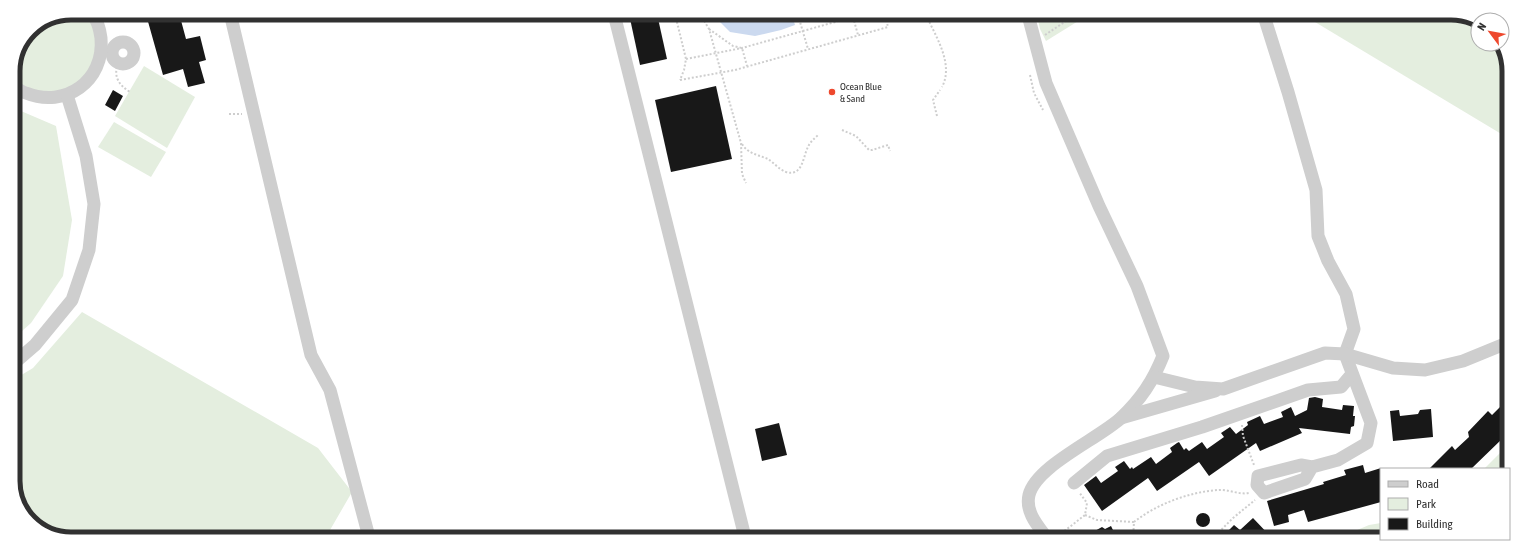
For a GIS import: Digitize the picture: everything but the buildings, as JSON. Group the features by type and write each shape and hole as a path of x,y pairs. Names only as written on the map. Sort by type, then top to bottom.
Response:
{"street":[{"path":"20,90 24,93 42,98 55,98 76,91 89,80 98,65 111,55 95,20"},
{"path":"232,20 311,355 330,390 368,532"},
{"path":"616,20 744,532"},
{"path":"1029,20 1046,83 1099,206 1137,286 1163,356 1154,377 1141,397 1120,419 1053,466 1035,481 1028,497 1029,508 1034,520 1043,532"},
{"path":"1260,485 1301,465 1312,467 1338,460 1367,444 1371,423 1345,354 1354,329 1346,294 1328,261 1318,236 1316,190 1265,20"},
{"path":"20,358 35,345 72,300 89,250 94,204 86,156 67,95"},
{"path":"1120,419 1223,389 1325,353 1345,354 1393,368 1425,370 1463,361 1502,345"},
{"path":"1074,483 1107,456 1308,390 1341,387 1352,374"},
{"path":"1154,377 1195,387 1223,389"},
{"path":"1260,485 1304,479 1312,467"}],"path":[{"path":"676,20 686,59 680,80 747,66 888,27 886,20"},
{"path":"704,20 709,29 741,143 742,174 746,183"},
{"path":"800,20 808,49"},
{"path":"686,59 742,48 842,20"},
{"path":"854,20 858,35"},
{"path":"928,20 942,48 946,65 946,75 941,89 933,100 937,116"},
{"path":"1035,41 1067,20"},
{"path":"709,29 733,46 742,48"},
{"path":"742,48 747,66"},
{"path":"111,55 118,81 130,92"},
{"path":"842,130 856,136 869,150 888,145 890,151"},
{"path":"741,143 747,151 768,159 783,170 789,172 797,170 802,166 808,147 818,135"},
{"path":"1241,413 1243,436 1260,485"},
{"path":"1064,532 1085,515 1087,503 1074,483"},
{"path":"1085,515 1096,520 1134,522 1163,505 1195,493 1220,490 1248,493 1260,485"},
{"path":"1219,532 1260,485"},
{"path":"1133,532 1134,522"}],"green space":[{"path":"71,20 95,20 100,31 89,80 55,98 20,87 21,61 24,52 35,35 52,24"},
{"path":"1038,20 1080,20 1046,41 1040,29"},
{"path":"1312,20 1457,20 1470,24 1470,52 1498,52 1502,68 1502,134"},
{"path":"144,66 195,97 167,148 115,116"},
{"path":"20,111 56,126 72,220 63,276 31,323 20,333"},
{"path":"114,122 166,152 151,177 98,147"},
{"path":"82,312 318,448 352,492 329,532 65,532 49,527 35,517 31,512 24,500 20,484 20,376 33,368"},
{"path":"1502,451 1502,468 1485,468"},
{"path":"1380,523 1380,532 1352,532 1369,525"}],"water":[{"path":"718,20 794,20 795,25 755,36 730,32"},
{"path":"805,20 824,20 806,22"}],"place":[{"name":"Ocean Blue & Sand","path":"832,92"}]}
